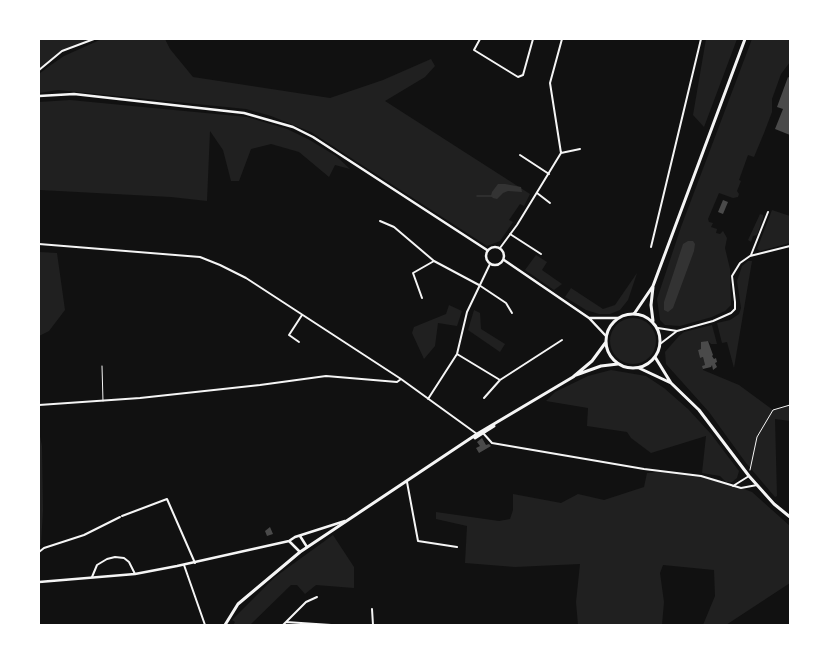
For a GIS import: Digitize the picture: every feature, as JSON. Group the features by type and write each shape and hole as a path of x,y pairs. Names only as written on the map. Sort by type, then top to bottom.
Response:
{"main road":[{"path":"634,314 653,286 745,39"},
{"path":"653,286 651,305 653,321"},
{"path":"618,364 610,354 606,342 606,336 610,326 618,318 634,314 644,316 653,321 658,328 660,344 655,357 647,364 639,368"},
{"path":"225,625 238,604 306,547 407,482 477,434 573,377 592,361 606,342"},
{"path":"655,357 671,383 699,410 749,476 774,504 790,517"},
{"path":"573,377 601,366 618,364 639,368 671,383"},
{"path":"468,441 502,420"}],"street":[{"path":"39,70 62,51 94,39"},
{"path":"480,39 474,50 518,77 522,75 533,39"},
{"path":"500,248 537,193 561,153 550,83 562,39"},
{"path":"651,247 701,39"},
{"path":"39,96 74,94 236,112 285,125 313,137 487,250"},
{"path":"561,153 580,149"},
{"path":"520,155 549,174"},
{"path":"537,193 550,202"},
{"path":"750,256 768,212"},
{"path":"380,220 394,226 434,261 479,285 506,303 512,313"},
{"path":"510,234 541,254"},
{"path":"39,244 200,258 220,265 246,278 302,316 401,379 477,434"},
{"path":"660,344 677,331 713,321 731,313 735,308 732,276 740,263 750,256 790,246"},
{"path":"487,250 492,247 500,248"},
{"path":"500,248 504,255 504,260"},
{"path":"487,250 486,259 490,264 498,265 504,260"},
{"path":"504,260 589,318 606,336"},
{"path":"422,298 412,273 434,261"},
{"path":"428,399 457,354 467,312 490,264"},
{"path":"299,342 289,335 302,316"},
{"path":"589,318 618,318"},
{"path":"658,328 677,331"},
{"path":"484,398 500,380 562,340"},
{"path":"457,354 500,380"},
{"path":"39,405 103,401 260,386 326,376 397,382 401,379"},
{"path":"483,433 492,443 644,469 701,476 741,488 757,485"},
{"path":"733,486 749,476"},
{"path":"407,482 418,541 457,546"},
{"path":"39,552 44,548 84,535 121,517 167,498 195,562"},
{"path":"39,582 135,574 184,565 288,541 346,521"},
{"path":"300,536 306,547"},
{"path":"288,541 300,552"},
{"path":"92,577 96,565 107,559 116,557 124,558 129,562 135,574"},
{"path":"184,565 205,625"},
{"path":"283,625 306,602 317,596"},
{"path":"372,609 373,625"},
{"path":"286,622 331,625"}],"lane":[{"path":"102,366 103,401"}],"path":[{"path":"749,476 757,437 773,410 790,406"}],"shaded area":[{"path":"39,39 94,39 62,51 39,69"},
{"path":"102,39 165,39 170,49 193,77 330,98 383,80 431,59 435,66 425,77 385,101 530,194 524,206 520,204 509,220 513,222 500,241 487,246 311,132 271,116 246,109 58,90 39,93 39,74 64,56"},
{"path":"706,39 737,39 704,127 693,115"},
{"path":"752,39 790,39 790,62 781,74 772,99 772,112 754,157 748,155 739,180 741,181 737,191 739,194 738,197 733,198 719,193 708,219 709,222 713,223 711,227 717,229 716,233 720,234 723,231 727,238 725,248 730,269 731,305 725,311 712,317 680,326 665,325 660,320 657,299 681,227"},
{"path":"70,100 247,117 287,129 308,139 336,156 350,169 335,165 329,177 299,152 271,144 251,149 239,181 231,181 223,150 210,131 207,201 171,197 40,190 39,102"},
{"path":"498,184 521,187 522,192 508,191 503,193 497,199 493,198 491,196 492,192"},
{"path":"772,210 790,216 790,243 760,251 757,249"},
{"path":"760,214 763,215 763,218 757,235 753,236 751,242 748,240"},
{"path":"688,241 693,241 695,244 694,251 673,308 668,312 664,310 664,302 683,244"},
{"path":"39,252 57,253 65,310 49,331 39,336"},
{"path":"536,255 547,262 542,270 562,284 554,290 525,270"},
{"path":"748,261 752,261 734,368 727,342 722,343 717,323 730,320 739,314 741,308 737,281 742,266"},
{"path":"637,273 628,300 620,310 610,314 599,314 586,310 565,297 571,288 603,309 615,305"},
{"path":"449,305 462,311 457,326 438,323 435,346 424,359 412,333 414,327 446,314"},
{"path":"474,310 480,313 481,329 505,344 500,352 468,330"},
{"path":"628,318 638,318 646,322 652,328 656,336 656,346 652,354 646,360 638,364 628,364 620,360 614,354 610,346 610,336 614,328 620,322"},
{"path":"712,325 717,344 711,344 708,341 701,343 701,349 698,350 700,358 703,357 705,365 703,366 703,370 739,385 773,410 790,405 790,421 775,419 777,496 775,497 746,463 709,412 666,364 665,352 679,336 684,332"},
{"path":"611,370 646,376 664,388 688,409 711,434 739,471 737,478 732,482 726,482 720,476 702,473 706,436 651,453 631,438 627,432 587,426 588,408 546,401 555,392 588,376"},
{"path":"39,431 42,446 43,510 41,545 39,546"},
{"path":"668,471 716,479 752,492 790,526 790,583 726,625 703,625 715,596 714,570 663,565 660,573 664,602 662,625 578,625 576,602 580,564 515,567 465,563 467,526 436,519 436,512 499,521 510,519 513,510 513,494 561,503 578,494 604,500 644,487 647,473"},
{"path":"333,535 354,567 354,588 316,585 305,594 297,585 291,585 250,625 233,625 235,622 232,620 275,577"}],"building":[{"path":"788,77 790,78 790,135 775,129 783,109 777,107"},
{"path":"723,200 728,202 723,214 718,212"},
{"path":"708,341 713,355 712,356 714,359 716,358 717,362 715,363 717,367 713,370 712,365 711,367 703,369 702,366 705,365 703,357 700,358 698,350 701,349 701,342"},
{"path":"482,438 486,445 489,444 491,446 479,453 476,448 480,446 477,442"},
{"path":"270,527 273,534 267,536 265,531"}],"waterway":[{"path":"477,196 492,196"}]}
